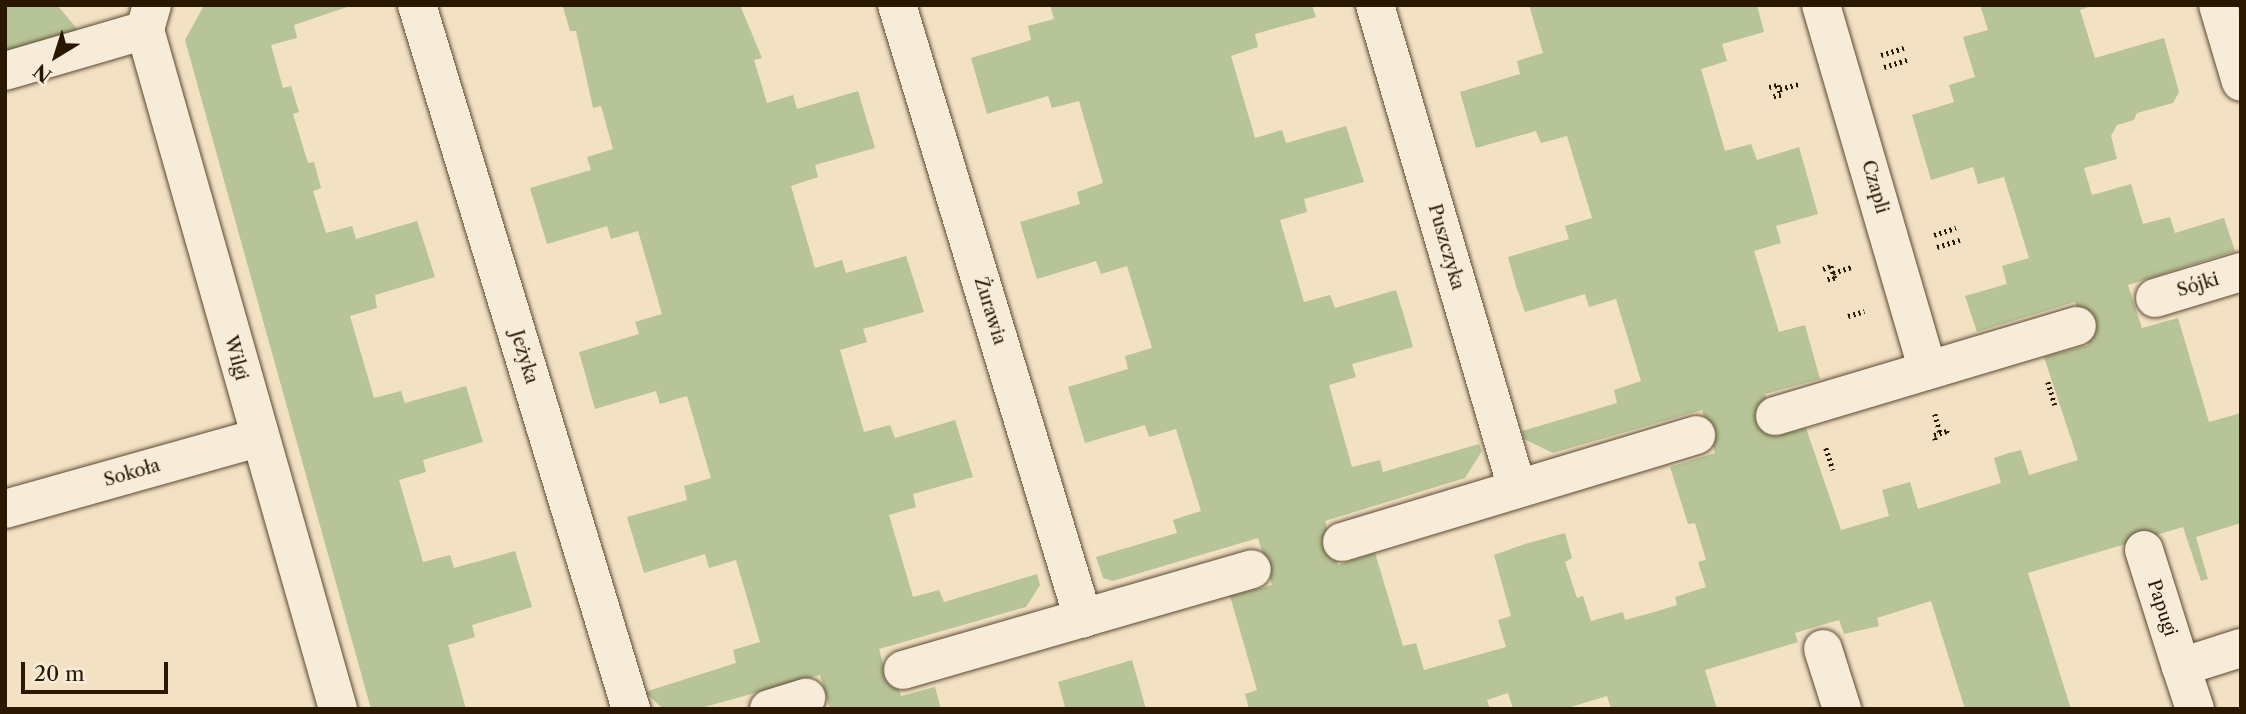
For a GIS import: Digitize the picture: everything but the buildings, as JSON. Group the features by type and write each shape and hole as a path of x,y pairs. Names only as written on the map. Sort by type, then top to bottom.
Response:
{"street":[{"name":"Jeżyka","path":"417,5 631,709"},
{"name":"Żurawia","path":"897,5 1083,618"},
{"name":"Puszczyka","path":"1375,5 1517,488"},
{"name":"Czapli","path":"1821,5 1928,370"},
{"path":"2218,5 2241,82"},
{"path":"5,71 148,18"},
{"name":"Wilgi","path":"148,18 258,438 338,709"},
{"name":"Sójki","path":"2155,298 2241,272"},
{"path":"1775,416 2077,326"},
{"path":"1342,542 1696,435"},
{"name":"Sokoła","path":"5,509 258,438"},
{"name":"Papugi","path":"2144,550 2195,709"},
{"path":"903,670 1252,569"},
{"path":"2181,667 2241,648"},
{"path":"1823,649 1842,709"},
{"path":"769,709 806,698"}],"path":[{"path":"1769,87 1778,85 1781,95 1773,97"},
{"path":"1823,269 1831,266 1835,278 1827,280"},
{"path":"1935,440 1934,435 1947,431 1949,436"}],"green space":[{"path":"5,5 57,5 79,31 5,53"},
{"path":"353,5 294,25 297,38 271,45 283,88 291,86 299,112 293,114 308,163 314,162 321,188 313,191 326,233 352,226 356,239 417,221 435,277 375,295 377,308 350,316 374,398 401,391 405,403 466,386 483,442 423,460 426,472 399,480 423,562 450,555 454,568 515,551 532,607 472,625 475,637 448,645 466,709 371,709 185,40 203,7"},
{"path":"740,5 762,58 754,60 767,103 793,95 797,109 858,91 875,148 815,165 818,177 791,186 815,268 842,260 846,273 906,256 924,312 863,329 867,342 840,350 864,432 890,425 895,438 955,420 973,477 913,494 916,507 889,515 913,597 939,590 944,602 1037,574 1040,585 1026,607 879,649 887,678 896,676 901,696 935,687 941,709 830,709 820,675 697,709 663,709 645,692 736,663 733,650 760,642 736,560 709,568 705,554 644,573 627,517 687,500 684,486 711,478 687,396 660,404 656,391 595,409 579,352 639,334 635,322 662,314 638,231 611,239 607,226 547,244 530,188 591,170 587,157 613,149 601,106 593,108 576,31 570,31 563,7"},
{"path":"1050,5 1312,5 1316,17 1255,34 1258,47 1231,56 1255,138 1282,130 1286,143 1346,126 1364,182 1304,199 1307,212 1280,220 1304,302 1330,295 1335,308 1396,290 1404,316 1413,347 1352,364 1356,377 1329,385 1352,467 1380,460 1383,472 1479,444 1482,451 1465,478 1325,521 1338,565 1375,553 1403,646 1416,643 1424,670 1506,647 1498,620 1511,616 1494,555 1525,544 1565,533 1572,558 1565,562 1577,598 1583,596 1591,621 1623,612 1625,620 1651,613 1677,605 1675,597 1706,587 1698,562 1706,560 1695,523 1688,524 1670,467 1715,453 1702,410 1553,453 1524,439 1522,431 1617,403 1614,390 1641,381 1616,299 1589,307 1585,294 1525,312 1516,286 1508,257 1569,239 1565,226 1592,218 1567,136 1541,143 1536,131 1476,148 1460,92 1520,74 1517,61 1543,53 1529,5 1757,5 1764,32 1722,44 1727,61 1701,69 1725,151 1751,144 1757,160 1799,147 1818,214 1776,226 1781,243 1754,251 1779,332 1805,325 1820,379 1765,394 1777,436 1806,428 1841,530 1889,516 1882,490 1910,482 1918,509 2001,483 1994,458 2009,453 2021,450 2029,475 2078,460 2044,357 2088,345 2075,302 1977,332 1965,296 2007,284 2002,266 2029,258 2004,177 1978,184 1973,167 1931,180 1912,115 1954,102 1949,85 1975,77 1963,37 1988,30 1980,5 2094,5 2080,10 2095,58 2164,38 2179,92 2173,103 2137,113 2134,120 2117,125 2111,136 2117,159 2084,168 2092,195 2131,184 2143,224 2170,217 2175,233 2224,218 2235,251 2128,285 2142,328 2178,318 2209,422 2241,413 2241,523 2196,537 2208,579 2201,581 2183,527 2028,573 2071,709 1965,709 1931,601 1877,618 1879,626 1844,634 1839,620 1795,633 1798,642 1705,670 1717,709 1611,709 1607,696 1564,709 1513,709 1508,693 1487,700 1490,709 1249,709 1245,694 1257,690 1230,596 1272,585 1258,538 1113,581 1103,578 1096,557 1177,533 1173,520 1201,511 1176,429 1149,437 1145,425 1085,443 1068,387 1128,369 1125,356 1152,348 1127,266 1101,274 1096,261 1037,279 1020,222 1080,204 1077,192 1103,183 1079,101 1052,108 1048,96 987,114 971,58 1031,40 1028,26 1054,19"},
{"path":"1132,660 1146,709 1065,707 1058,682"}]}
